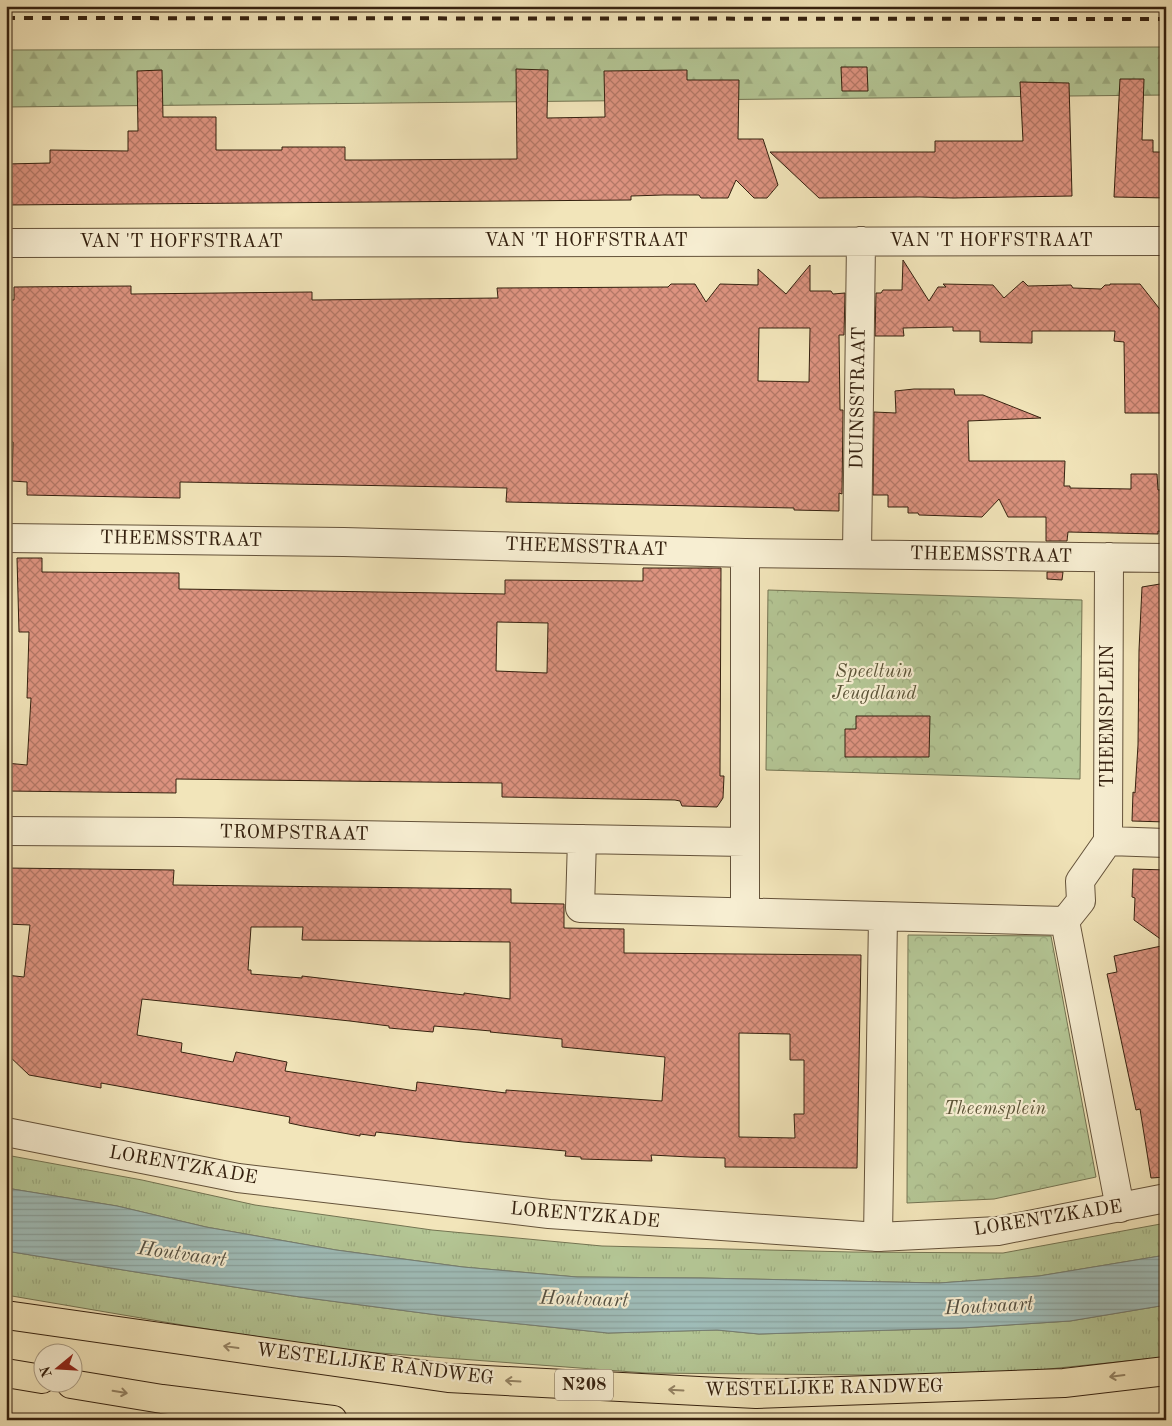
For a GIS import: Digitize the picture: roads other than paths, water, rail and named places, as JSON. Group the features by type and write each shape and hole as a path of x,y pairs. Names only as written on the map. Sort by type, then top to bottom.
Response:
{"main road":[{"name":"WESTELIJKE RANDWEG","path":"6,1315 448,1378 756,1394 1064,1383 1166,1370"},
{"path":"6,1373 32,1377"},
{"path":"82,1386 162,1399 333,1420"}],"street":[{"name":"DUINSSTRAAT","path":"858,554 861,241"},
{"name":"VAN 'T HOFFSTRAAT","path":"6,243 1166,241"},
{"name":"THEEMSSTRAAT","path":"6,538 344,542 745,553 1166,558"},
{"path":"745,553 745,912"},
{"name":"THEEMSPLEIN","path":"1108,557 1108,841"},
{"name":"TROMPSTRAAT","path":"6,831 188,832 745,842"},
{"path":"582,839 580,908 1065,921"},
{"path":"1120,1208 1065,921 1081,901 1080,881 1108,841 1166,842"},
{"path":"878,1237 883,917"},
{"name":"LORENTZKADE","path":"6,1132 238,1178 549,1214 878,1237 998,1231 1166,1198"}],"water":[{"name":"Houtvaart","path":"6,1188 117,1206 206,1227 336,1250 463,1267 577,1277 939,1283 1039,1276 1166,1255 1166,1305 1070,1321 962,1328 759,1334 717,1330 608,1333 453,1317 300,1297 6,1251"}],"railway":[{"path":"6,18 1166,19"}],"park label":[{"name":"Speeltuin Jeugdland","path":"874,683"},
{"name":"Theemsplein","path":"995,1109"}]}
